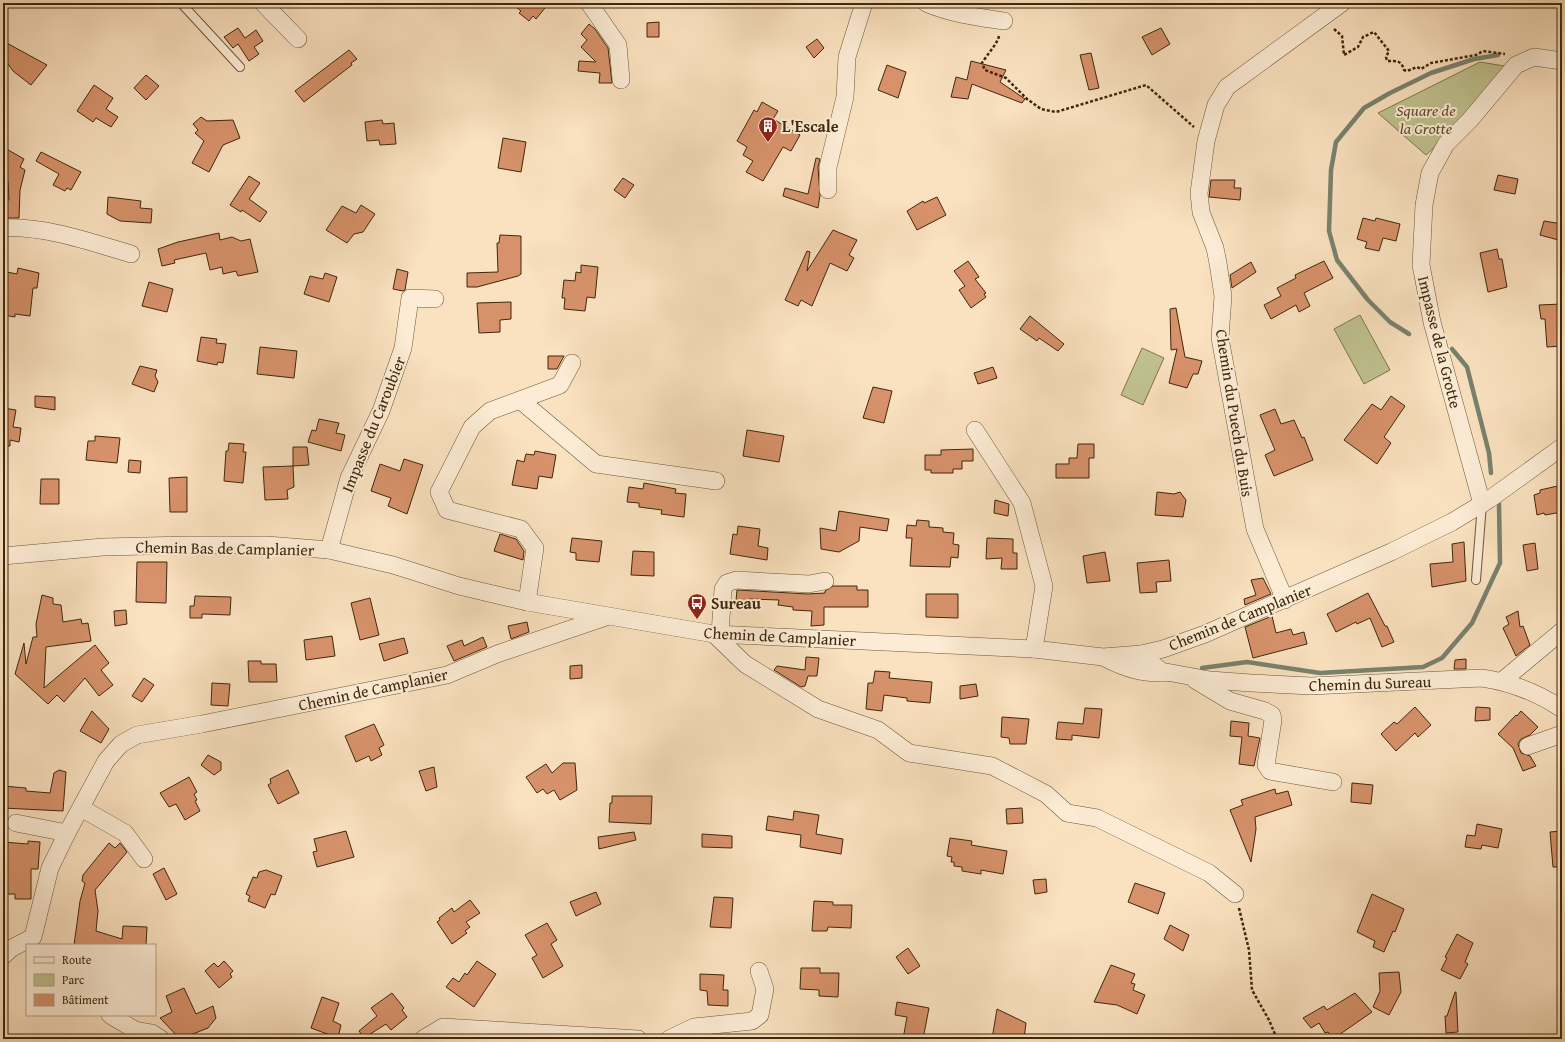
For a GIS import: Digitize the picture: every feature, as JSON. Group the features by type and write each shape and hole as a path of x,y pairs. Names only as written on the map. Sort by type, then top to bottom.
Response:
{"street":[{"path":"263,3 298,40"},
{"path":"589,3 618,45 621,80"},
{"path":"828,190 828,167 845,97 848,56 864,3"},
{"path":"926,3 940,9 966,16 1004,21"},
{"name":"Chemin du Puech du Buis","path":"1285,600 1255,529 1244,474 1237,423 1220,338 1223,296 1221,280 1215,248 1200,212 1199,193 1206,141 1216,105 1227,87 1342,3"},
{"name":"Impasse de la Grotte","path":"1482,504 1432,322 1421,265 1424,205 1430,173 1446,144 1470,120 1516,65 1534,57 1562,61"},
{"path":"3,228 22,227 67,236 131,254"},
{"name":"Impasse du Caroubier","path":"329,550 350,478 381,411 403,348 410,298 435,299"},
{"path":"527,602 535,548 521,529 447,510 439,492 472,427 490,411 560,385 572,364"},
{"path":"520,400 596,464 716,481"},
{"path":"975,430 1022,503 1044,586 1034,650"},
{"name":"Chemin de Camplanier","path":"26,944 37,941 50,868 67,833 106,761 121,744 136,735 202,724 447,675 497,654 608,617 717,634 1034,650 1103,657 1141,654 1163,649 1205,634 1285,600 1452,522 1482,504 1562,447"},
{"name":"Chemin Bas de Camplanier","path":"3,556 103,547 188,545 267,545 329,550 393,565 460,586 527,602 608,617"},
{"path":"825,581 809,584 736,580 727,583 723,589 717,634 745,664 818,709 878,730 909,753 992,766 1046,794 1067,813 1097,818 1209,873 1235,894"},
{"path":"1502,681 1562,631"},
{"path":"1163,649 1179,674 1230,700 1265,711 1272,715 1273,720 1266,765 1270,771 1333,782"},
{"name":"Chemin du Sureau","path":"1141,654 1161,671 1210,680 1311,686 1482,678 1502,681 1552,702 1562,709"},
{"name":"Chemin du Sureau","path":"1103,657 1119,665 1148,674 1179,674"},
{"path":"1528,746 1562,734"},
{"path":"81,808 125,833 144,859"},
{"path":"16,823 67,833"},
{"name":"Chemin de Camplanier","path":"3,956 12,948 26,944"},
{"path":"669,1039 694,1027 752,1021 760,1016 765,989 759,971"},
{"path":"112,1016 135,1030 152,1033 161,1039"},
{"path":"423,1039 443,1027 638,1039"}],"lane":[{"path":"181,3 240,67"},
{"path":"1476,580 1482,504"}],"path":[{"path":"1004,21 998,40 990,49 982,63 985,70 1006,78 1027,99 1041,109 1056,112 1146,85 1197,130 1206,141"},
{"path":"1317,21 1320,28 1324,30 1336,28 1342,36 1344,55 1358,47 1363,37 1374,32 1389,51 1386,57 1387,61 1398,61 1402,64 1404,70 1408,71 1417,67 1421,69 1431,63 1476,55 1482,51 1509,55 1516,65"},
{"path":"1235,894 1249,950 1252,990 1269,1020 1276,1039"}],"green space":[{"name":"Square de la Grotte","path":"1480,62 1511,67 1466,118 1426,155 1378,113"},
{"path":"1360,315 1390,370 1364,384 1334,329"},
{"path":"1142,348 1164,358 1143,405 1121,395"}],"building":[{"path":"511,3 549,3 536,19 533,16 529,21 519,13 521,11"},
{"path":"659,22 659,37 647,37 647,23"},
{"path":"589,24 595,29 608,48 612,83 599,83 600,73 578,71 579,61 596,62 581,47 587,40 581,34"},
{"path":"238,28 245,38 256,30 263,41 254,47 259,54 249,61 238,44 233,48 224,37"},
{"path":"1161,28 1170,44 1152,55 1142,37"},
{"path":"817,39 824,48 814,58 806,47"},
{"path":"3,41 47,65 31,85 13,71 3,57"},
{"path":"349,50 357,59 351,63 352,65 304,102 295,91"},
{"path":"1091,53 1099,88 1089,90 1080,55"},
{"path":"971,61 1006,70 1000,82 1025,99 1022,103 972,84 968,99 951,97 956,77 967,80"},
{"path":"887,65 906,72 898,98 878,90"},
{"path":"146,75 159,86 146,100 134,88"},
{"path":"94,85 113,98 106,109 118,117 111,127 96,118 93,122 77,111"},
{"name":"L'Escale","path":"762,102 778,111 773,119 800,135 791,151 783,147 763,181 746,172 753,161 743,155 747,147 737,141 754,110 757,112"},
{"path":"201,117 207,121 233,120 240,138 223,145 209,172 192,163 204,141 195,133 198,130 193,124"},
{"path":"382,120 383,124 394,123 396,144 380,145 379,140 367,141 365,122"},
{"path":"503,138 526,142 521,172 498,168"},
{"path":"3,147 24,159 20,167 25,170 20,190 19,218 3,218 3,200 9,200 8,181 3,178"},
{"path":"41,152 81,172 71,190 67,188 65,191 53,185 59,174 36,161"},
{"path":"816,158 820,159 818,167 820,195 818,208 783,196 785,188 808,194"},
{"path":"1498,175 1518,179 1515,194 1494,190"},
{"path":"249,176 260,183 249,199 267,212 260,222 242,210 241,212 230,205"},
{"path":"623,178 634,185 625,198 614,190"},
{"path":"1211,180 1235,180 1234,188 1241,188 1240,200 1209,197"},
{"path":"108,197 141,201 140,208 152,209 151,223 120,221 107,214"},
{"path":"937,197 946,215 917,230 907,211 923,201 924,203"},
{"path":"361,205 375,214 363,232 354,234 347,243 326,230 342,206 356,213"},
{"path":"1363,218 1375,221 1376,218 1400,224 1396,241 1383,238 1379,251 1365,248 1367,242 1357,239"},
{"path":"1544,221 1562,224 1562,241 1540,235"},
{"path":"833,230 857,240 849,255 854,258 847,271 830,263 812,306 801,300 798,306 785,300 807,251 810,252 807,271"},
{"path":"219,233 220,240 232,237 241,241 250,239 258,272 238,276 236,271 223,274 222,267 210,270 206,253 174,260 175,263 162,266 158,249 178,242"},
{"path":"500,235 521,236 521,274 477,287 467,287 467,273 498,272 497,243 499,243"},
{"path":"1497,249 1499,259 1502,259 1507,287 1488,292 1480,253"},
{"path":"968,261 979,277 975,279 986,293 984,294 986,297 971,308 959,290 965,286 954,271"},
{"path":"1324,261 1333,278 1304,293 1310,306 1299,312 1296,305 1271,319 1264,305 1281,296 1277,288 1296,278 1295,275"},
{"path":"1251,262 1256,272 1232,288 1230,275"},
{"path":"581,265 598,267 595,298 587,297 585,311 564,309 565,298 562,298 564,280 575,281 576,272 581,273"},
{"path":"18,268 39,273 37,288 33,288 30,316 15,314 15,317 3,315 3,289 5,289 7,272 17,274"},
{"path":"397,269 408,272 405,290 403,291 393,289"},
{"path":"325,273 337,277 329,302 304,294 310,276 323,279"},
{"path":"149,282 173,289 167,312 142,306"},
{"path":"511,302 511,319 500,320 500,332 479,333 477,303"},
{"path":"1562,304 1562,346 1547,347 1545,319 1541,319 1539,305"},
{"path":"1176,308 1185,357 1202,361 1198,374 1193,374 1187,388 1169,383 1177,349 1171,350 1170,309"},
{"path":"1030,316 1064,344 1058,351 1039,338 1037,341 1020,329"},
{"path":"201,337 217,339 216,343 226,344 223,363 218,362 217,365 197,361"},
{"path":"260,347 297,351 294,378 257,374"},
{"path":"548,356 564,356 557,369 548,369"},
{"path":"140,366 157,370 155,376 158,382 154,392 132,384"},
{"path":"993,367 997,378 978,384 974,373"},
{"path":"873,387 892,391 884,423 863,418"},
{"path":"35,396 55,397 55,410 35,407"},
{"path":"1391,396 1405,406 1384,437 1391,443 1377,464 1344,440 1372,404 1381,410"},
{"path":"3,408 16,410 13,427 21,428 19,442 10,440 10,446 3,446"},
{"path":"1275,409 1281,424 1294,420 1302,438 1304,437 1313,460 1274,476 1265,455 1275,450 1260,415"},
{"path":"319,419 339,423 336,433 345,435 341,451 308,442 312,430 316,431"},
{"path":"747,430 784,436 779,462 743,456"},
{"path":"95,436 120,438 117,463 86,460 88,441 95,441"},
{"path":"229,443 244,444 243,452 246,452 243,483 224,481 226,451 228,451"},
{"path":"1078,444 1094,444 1094,458 1089,458 1089,478 1056,478 1056,464 1069,464 1069,458 1077,458"},
{"path":"293,447 307,447 309,465 293,466"},
{"path":"973,449 973,461 962,461 962,469 953,469 953,473 931,473 931,470 925,470 925,455 941,455 941,450"},
{"path":"535,451 556,455 552,478 539,476 537,489 512,485 517,460 524,462 526,454 534,455"},
{"path":"404,459 423,465 407,514 388,506 391,498 371,491 380,464 400,471"},
{"path":"129,460 141,461 140,473 128,472"},
{"path":"293,466 294,487 287,490 288,499 265,500 263,467"},
{"path":"187,477 187,512 170,512 169,478"},
{"path":"41,479 59,479 59,504 40,504"},
{"path":"644,483 676,489 675,493 686,494 684,517 661,514 662,510 639,507 639,503 627,502 629,487 643,489"},
{"path":"1562,485 1562,512 1537,515 1534,495 1540,493 1540,490"},
{"path":"1157,492 1174,494 1180,492 1186,500 1183,517 1155,515"},
{"path":"995,500 1009,504 1008,516 994,513"},
{"path":"839,511 889,519 887,531 860,527 859,541 839,552 821,549 820,528 836,531"},
{"path":"917,520 929,521 929,527 943,528 943,532 954,533 953,544 959,545 958,558 951,557 950,567 910,566 912,538 906,538 907,525 916,526"},
{"path":"738,526 760,529 758,546 768,548 767,560 730,554 733,534 737,535"},
{"path":"500,534 516,539 524,551 523,560 494,551"},
{"path":"572,538 602,541 599,562 576,560 576,553 570,552"},
{"path":"987,538 1013,539 1013,553 1017,553 1017,569 1001,569 1002,558 986,559"},
{"path":"1464,542 1466,581 1432,587 1430,564 1453,562 1452,544"},
{"path":"1535,543 1538,569 1527,571 1523,545"},
{"path":"633,551 654,552 654,576 631,575"},
{"path":"1105,552 1110,581 1087,583 1083,556"},
{"path":"1169,560 1171,581 1156,582 1157,592 1140,593 1137,563"},
{"path":"137,562 167,562 166,603 136,602"},
{"path":"1263,578 1271,594 1245,605 1244,599 1256,595 1251,580"},
{"path":"833,586 857,586 857,590 868,590 868,607 824,607 824,625 811,626 812,611 793,610 793,607 778,605 779,600 749,599 749,602 736,601 737,590 808,594 825,593 825,591"},
{"path":"1368,593 1385,626 1387,626 1394,642 1382,647 1370,618 1357,624 1356,622 1336,632 1327,614"},
{"path":"926,594 958,594 958,618 926,617"},
{"path":"42,595 53,598 53,604 61,605 63,622 81,619 82,624 88,623 91,641 46,647 44,688 95,645 109,663 101,670 113,685 99,696 85,678 64,702 57,695 48,704 15,674 24,643 26,664 33,637 37,637 36,624"},
{"path":"195,596 231,597 230,615 202,614 202,618 190,618 190,606 194,606"},
{"path":"370,598 379,635 360,640 351,603"},
{"path":"126,610 127,624 115,626 114,611"},
{"path":"1518,611 1520,627 1523,626 1530,645 1516,656 1503,628 1509,624 1506,617"},
{"path":"1272,616 1276,633 1291,629 1293,635 1304,632 1307,644 1253,658 1245,627"},
{"path":"527,622 529,632 511,639 508,626"},
{"path":"332,636 335,656 306,660 304,640"},
{"path":"483,637 487,647 454,661 447,646 462,640 464,646"},
{"path":"404,638 408,653 384,661 379,644"},
{"path":"806,657 819,658 817,676 808,676 805,686 801,687 774,670 777,666 805,670"},
{"path":"1466,659 1466,669 1454,669 1455,660"},
{"path":"248,661 261,661 261,664 276,664 277,682 249,682"},
{"path":"582,665 582,678 570,679 570,666"},
{"path":"875,671 890,672 889,678 932,682 930,703 907,701 907,698 884,695 882,711 866,709 868,683 873,683"},
{"path":"144,678 154,685 142,702 132,696"},
{"path":"212,683 230,684 228,706 211,705"},
{"path":"976,684 978,696 960,699 960,686"},
{"path":"1415,707 1431,725 1418,737 1415,733 1396,751 1381,734 1394,722 1397,724"},
{"path":"1476,707 1490,708 1490,720 1475,721"},
{"path":"1085,708 1102,709 1099,738 1072,735 1072,740 1056,739 1058,722 1083,724"},
{"path":"92,711 109,729 101,743 80,731"},
{"path":"1521,711 1538,727 1530,735 1521,739 1518,744 1521,753 1530,756 1536,766 1523,771 1513,748 1498,734"},
{"path":"1002,717 1029,719 1026,744 1010,744 1009,738 1001,737"},
{"path":"1231,721 1249,723 1248,736 1260,738 1254,766 1239,764 1242,737 1230,736"},
{"path":"374,724 384,745 379,748 382,755 371,761 369,756 356,762 345,736"},
{"path":"208,755 221,762 221,770 214,775 201,765"},
{"path":"563,763 575,763 577,790 560,800 554,790 547,794 543,789 537,793 526,777 546,764 552,773"},
{"path":"434,767 437,787 426,791 419,771"},
{"path":"59,770 66,772 63,811 3,808 3,786 26,788 26,791 50,793 54,773"},
{"path":"288,770 299,793 278,804 268,785 271,783 270,779"},
{"path":"189,777 197,792 194,794 197,800 195,801 200,811 185,820 176,804 169,807 160,793"},
{"path":"1352,783 1373,785 1371,804 1351,802"},
{"path":"1275,789 1276,794 1288,791 1292,805 1255,817 1256,829 1251,862 1230,810 1243,805 1241,800"},
{"path":"612,796 652,796 651,824 609,822"},
{"path":"1022,808 1023,823 1007,824 1006,809"},
{"path":"794,811 819,815 816,834 843,839 841,854 800,847 801,835 766,830 768,816 793,820"},
{"path":"1477,824 1502,829 1498,848 1482,845 1481,849 1465,847 1467,835 1475,836"},
{"path":"346,831 354,857 317,867 313,852 317,851 314,839"},
{"path":"1562,831 1562,867 1553,867 1550,832"},
{"path":"634,832 636,840 599,849 598,837"},
{"path":"702,834 732,836 732,848 702,847"},
{"path":"950,838 972,841 971,845 1007,851 1003,874 981,870 981,874 962,871 962,867 954,866 954,862 951,862 952,857 947,856"},
{"path":"28,841 40,842 38,869 31,869 31,899 15,899 15,894 3,894 3,842 28,844"},
{"path":"109,843 115,848 120,843 127,852 95,890 98,911 96,931 122,939 123,926 147,927 146,944 74,944 80,901 85,883 82,881 83,875"},
{"path":"164,868 177,894 166,900 153,874"},
{"path":"266,870 282,876 275,895 271,894 265,908 248,901 250,896 246,894 253,877 257,878 259,872"},
{"path":"1046,879 1047,892 1035,894 1033,880"},
{"path":"1135,883 1165,893 1158,914 1128,902"},
{"path":"596,892 601,904 576,916 570,902"},
{"path":"1372,894 1404,909 1395,932 1393,931 1384,952 1373,947 1375,941 1357,932"},
{"path":"714,897 733,898 731,928 710,927"},
{"path":"470,900 480,913 466,922 470,927 465,931 467,933 452,944 437,922 440,920 439,918 452,908 454,912"},
{"path":"814,901 833,902 833,905 852,905 851,928 828,927 827,931 812,931"},
{"path":"547,923 557,940 551,944 563,966 543,978 532,958 537,955 525,935"},
{"path":"1170,925 1189,935 1183,951 1164,939"},
{"path":"1457,934 1473,943 1465,962 1468,964 1460,979 1441,970 1447,958 1445,957"},
{"path":"908,948 920,966 908,974 896,957"},
{"path":"224,961 233,971 230,974 232,977 219,988 205,971 214,963 218,967"},
{"path":"477,961 496,974 474,1007 446,987 453,978 459,982 465,973 467,975"},
{"path":"1111,965 1135,974 1131,983 1135,984 1133,990 1145,995 1137,1014 1117,1005 1094,1002"},
{"path":"801,968 820,968 820,973 839,973 838,997 819,996 819,990 800,989"},
{"path":"1399,972 1401,992 1389,1015 1373,1007 1380,991 1379,973"},
{"path":"700,974 724,975 723,990 728,990 728,1006 708,1005 707,991 700,990"},
{"path":"184,988 196,1014 213,1006 216,1018 208,1028 180,1039 160,1018 172,1012 166,996"},
{"path":"1455,992 1458,1032 1446,1033 1445,1016 1447,1016"},
{"path":"392,993 404,1008 402,1010 407,1017 391,1030 386,1024 364,1038 359,1031 377,1016 371,1008"},
{"path":"1355,993 1372,1012 1333,1039 1328,1032 1325,1033 1319,1023 1311,1028 1303,1018 1324,1006 1327,1010"},
{"path":"322,997 339,1003 333,1021 341,1025 338,1038 311,1028"},
{"path":"897,1002 929,1008 923,1039 903,1039 907,1017 895,1015"},
{"path":"997,1009 1026,1023 1024,1039 992,1039"}],"waterway":[{"path":"1409,334 1390,322 1368,300 1337,260 1329,231 1331,170 1336,142 1364,108 1390,93 1431,73 1474,59 1498,55"},
{"path":"1452,349 1467,367 1489,453 1491,473"},
{"path":"1202,668 1247,662 1320,673 1423,667 1442,658 1472,623 1500,563 1499,504"}],"place":[{"name":"L'Escale","path":"768,143"},
{"name":"Sureau","path":"697,620"}]}
